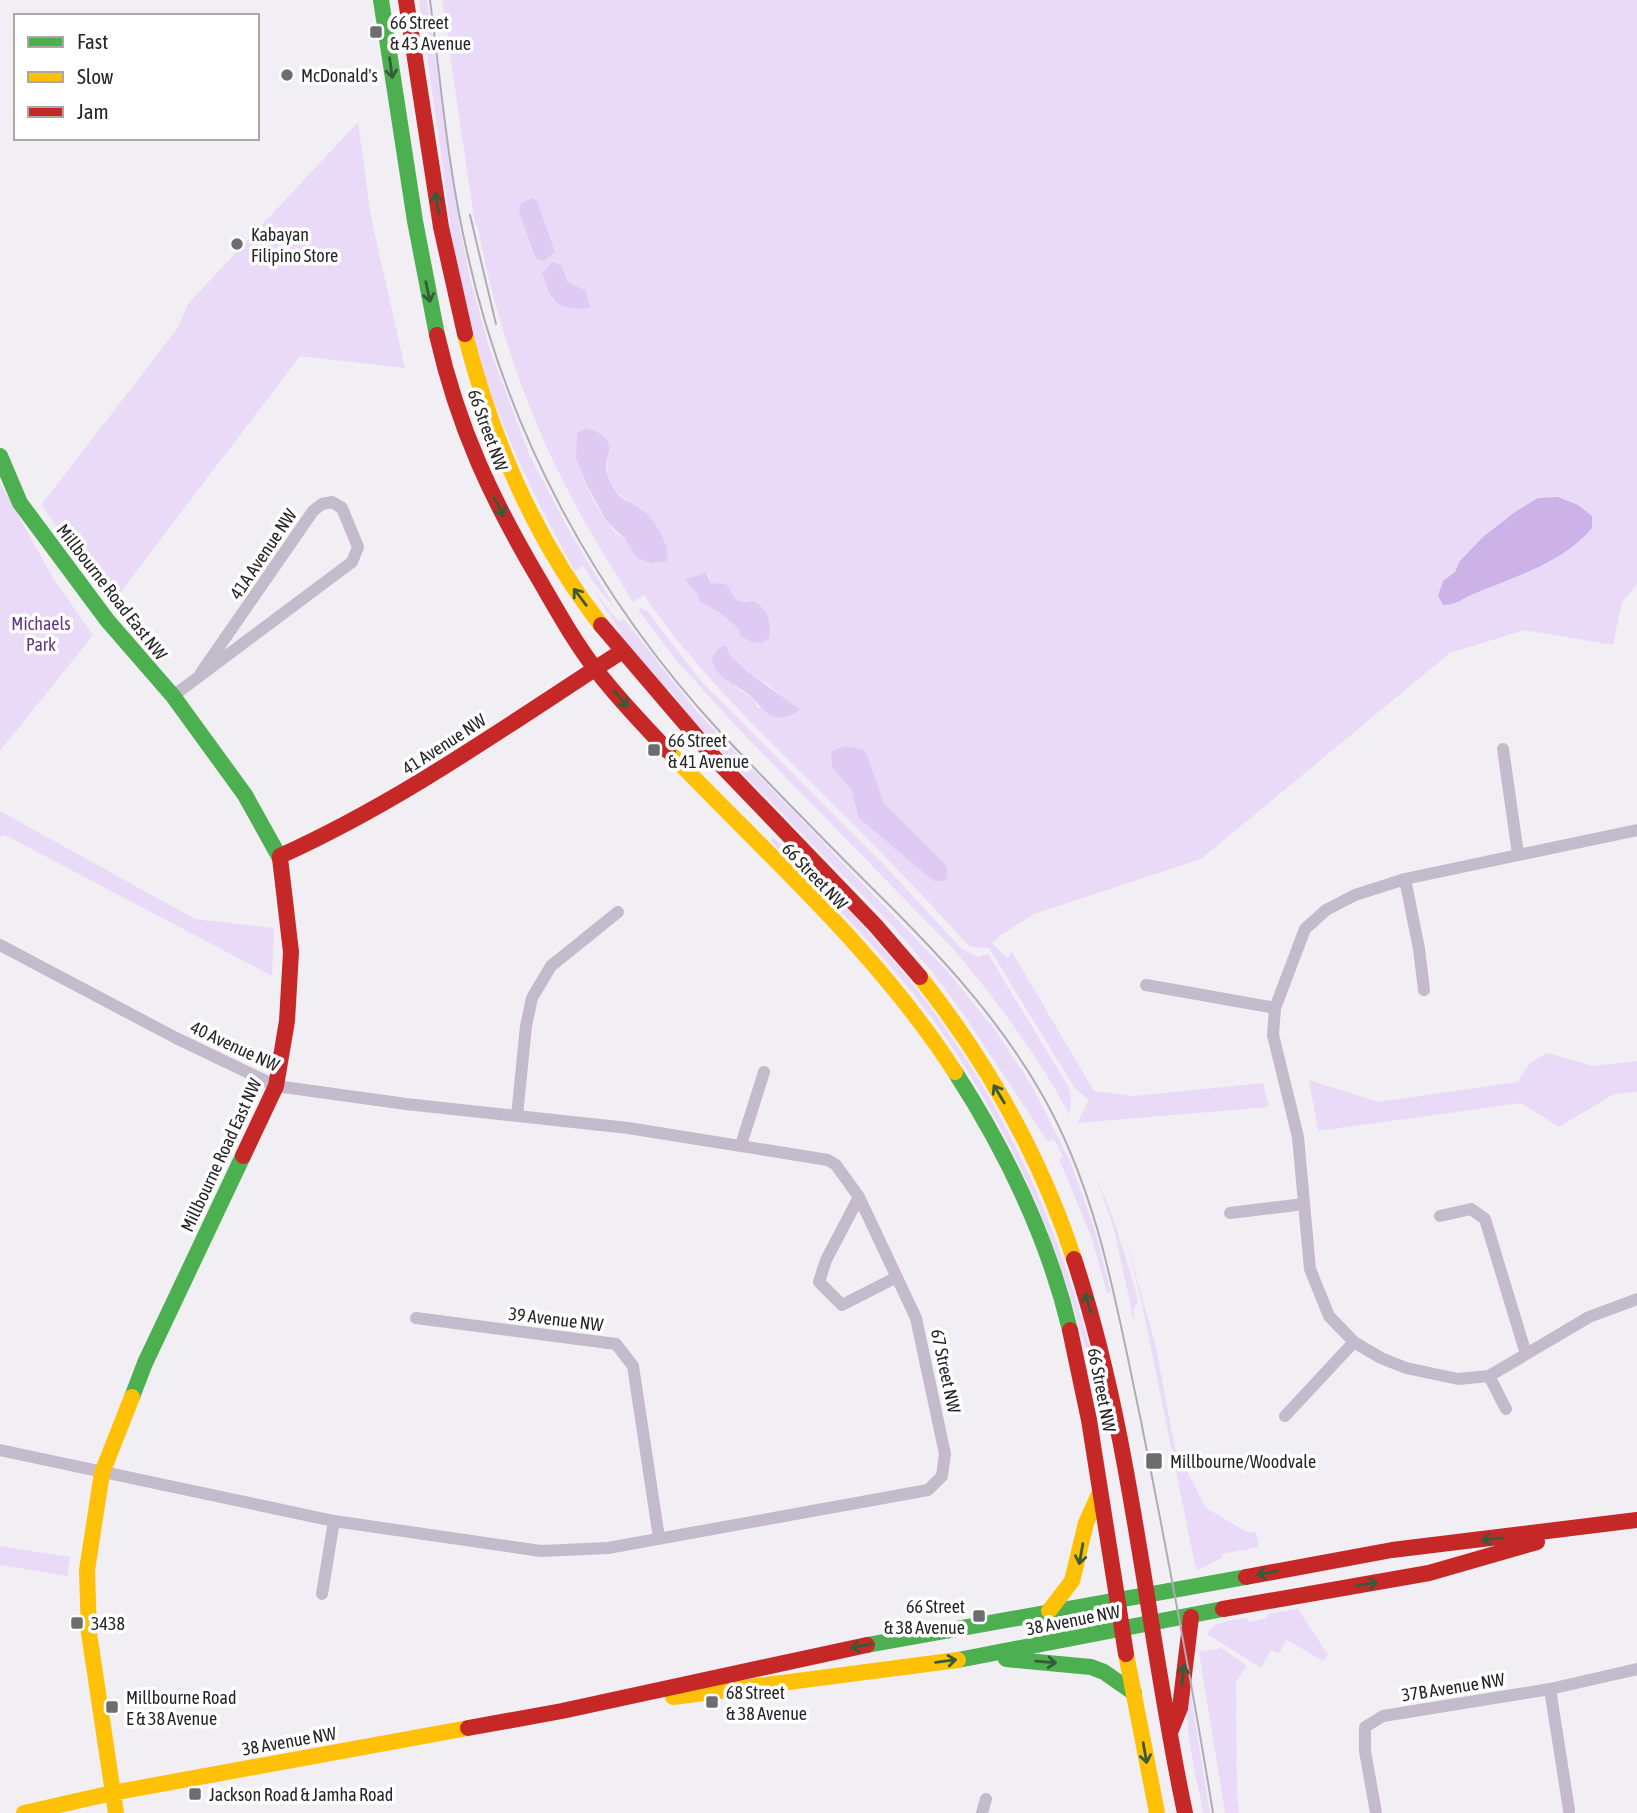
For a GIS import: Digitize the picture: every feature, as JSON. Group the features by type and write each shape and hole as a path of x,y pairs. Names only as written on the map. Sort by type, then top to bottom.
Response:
{"street":[{"name":"66 Street NW","path":"381,0 398,121 427,289 455,400 478,466 522,551 594,669 702,787 841,930 912,1010 971,1097 1024,1199 1046,1252 1063,1304 1092,1431 1123,1631 1157,1813"},
{"name":"66 Street NW","path":"406,0 452,292 472,369 496,437 534,520 570,583 621,652 723,768 887,937 937,999 1022,1132 1064,1231 1102,1351 1119,1432 1185,1813"},
{"name":"Millbourne Road East NW","path":"0,456 20,503 107,620 173,696 245,795 281,856 291,952 287,1021 276,1086 145,1363 102,1473 87,1570 89,1633 116,1813"},
{"name":"41A Avenue NW","path":"173,696 352,562 358,547 342,508 332,502 313,510 201,673"},
{"name":"41 Avenue NW","path":"281,856 323,838 389,803 621,652"},
{"path":"1503,749 1518,854"},
{"path":"1637,830 1405,879 1355,895 1326,911 1305,929 1275,1008 1273,1035 1298,1137 1310,1269 1329,1316 1354,1342 1381,1358 1406,1368 1458,1379 1489,1376 1589,1317 1637,1299"},
{"path":"1405,879 1424,990"},
{"path":"517,1116 526,1026 532,998 551,966 618,912"},
{"name":"40 Avenue NW","path":"0,945 176,1038 276,1086 820,1157 836,1165 846,1179"},
{"path":"1146,985 1275,1008"},
{"path":"741,1145 764,1072"},
{"name":"67 Street NW","path":"659,1538 928,1490 942,1476 945,1454 916,1318 859,1197 846,1179"},
{"path":"859,1197 826,1260 819,1282 842,1305 897,1277"},
{"path":"1230,1213 1304,1204"},
{"path":"1440,1216 1471,1209 1485,1219 1527,1354"},
{"name":"39 Avenue NW","path":"416,1318 616,1344 633,1366 659,1538"},
{"path":"1285,1416 1354,1342"},
{"path":"1489,1376 1506,1409"},
{"path":"0,1450 334,1521 541,1551 608,1548 659,1538"},
{"path":"1049,1611 1073,1583 1080,1560 1085,1525 1100,1491"},
{"name":"38 Avenue NW","path":"24,1813 112,1793 562,1711 830,1652 1049,1611 1392,1550 1637,1520"},
{"path":"322,1594 334,1521"},
{"name":"38 Avenue NW","path":"562,1711 978,1657 1123,1631 1276,1599 1429,1573 1584,1528"},
{"path":"1171,1731 1180,1708 1191,1617"},
{"path":"978,1657 1085,1665 1104,1672 1134,1693"},
{"name":"37B Avenue NW","path":"1376,1813 1365,1751 1366,1727 1383,1716 1550,1689 1637,1669"},
{"path":"1550,1689 1569,1810"},
{"path":"982,1813 986,1799"}],"green space":[{"path":"419,0 427,0 460,229 489,347 530,456 568,529 617,611 583,566 575,571 517,457 482,368 455,253"},
{"path":"442,0 1637,0 1637,585 1622,602 1613,645 1525,630 1450,653 1201,859 1034,914 992,943 1007,958 1012,952 1094,1091 1134,1096 1263,1083 1269,1107 1077,1123 1089,1100 1074,1087 989,948 971,947 965,942 893,864 726,696 683,647 644,595 633,602 581,515 546,446 505,338 475,225","holes":["577,448 609,453 607,469 612,484 622,496 635,505 629,544 610,526 596,505 577,457","709,574 711,583 726,584 735,599 753,601 764,609 770,622 740,630 720,613 699,601 697,593 686,580","729,654 787,702 758,708 753,699 733,685","867,755 884,803 946,865 855,800 846,782 837,774"]},
{"path":"358,122 371,217 405,368 300,356 113,602 41,505 177,329 188,304"},
{"name":"Michaels Park","path":"0,483 53,578 93,635 0,751"},
{"path":"593,590 619,622 624,619 697,712 948,972 995,1030 1032,1086 1070,1161 1094,1227 1111,1292 1107,1293 1092,1239 1059,1159 1063,1157 1054,1139 1048,1142 934,974 891,924 675,705 678,701 669,689 664,692 618,634 621,632"},
{"path":"641,608 647,611 702,682 886,867 962,949 978,957 988,954 1068,1086 1071,1097 1070,1115 1016,1030 954,950 733,723 676,660 638,610"},
{"path":"0,811 195,919 274,928 272,976 5,835 0,837"},
{"path":"773,837 833,894 887,953 935,1013 977,1077 1014,1143 1046,1213 1073,1288 1095,1368 1090,1362 1044,1221 987,1103 916,997 856,928 770,840"},
{"path":"1547,1053 1593,1066 1637,1061 1637,1092 1614,1094 1559,1127 1521,1103 1318,1131 1309,1080 1378,1102 1517,1082 1531,1062"},
{"path":"1096,1176 1120,1238 1138,1302 1132,1318 1114,1229"},
{"path":"1124,1233 1155,1343 1175,1448 1206,1508 1247,1532 1256,1533 1259,1547 1222,1554 1222,1558 1198,1570 1141,1299"},
{"path":"0,1546 70,1557 67,1576 0,1565"},
{"path":"1298,1609 1328,1655 1323,1661 1287,1640 1279,1653 1271,1650 1261,1668 1207,1634 1215,1626 1225,1622 1247,1618 1248,1622 1267,1618 1267,1614"},
{"path":"1221,1648 1247,1666 1236,1682 1239,1813 1225,1813 1199,1652"},
{"path":"1189,1684 1210,1813 1203,1813 1191,1749 1187,1716"}],"shaded area":[{"path":"532,198 537,201 555,252 544,261 536,259 519,212 521,203"},
{"path":"552,262 561,265 568,282 586,291 590,307 565,307 555,301 542,273"},
{"path":"585,428 606,439 609,452 606,468 610,482 620,496 642,510 654,523 666,545 667,561 650,563 638,558 625,539 607,522 587,486 576,458 577,434"},
{"path":"1558,497 1578,505 1592,516 1592,528 1580,540 1567,551 1537,568 1455,603 1443,605 1438,596 1443,581 1455,572 1459,562 1483,537 1538,498"},
{"path":"706,572 711,583 726,584 735,599 753,601 762,608 769,621 769,638 762,643 740,636 740,630 720,613 699,601 697,593 685,580"},
{"path":"726,645 729,654 748,672 799,709 796,713 786,717 772,716 719,674 712,657 719,648"},
{"path":"845,746 862,749 867,755 884,803 946,865 946,881 930,878 859,818 851,790 832,767 831,752"}],"tram line":[{"path":"430,0 455,190 484,319 506,385 562,510 596,569 677,682 740,753 918,934 984,1009 1040,1091 1077,1169 1104,1252 1141,1421 1213,1813"},
{"path":"470,215 496,324"}],"traffic: fast":[{"path":"381,0 415,221 437,335"},
{"path":"0,456 20,503 107,620 173,696 245,795 280,858"},
{"path":"955,1072 974,1102 1023,1196 1050,1262 1070,1330"},
{"path":"132,1397 145,1363 243,1156"},
{"path":"867,1645 1246,1577"},
{"path":"958,1660 1223,1609"},
{"path":"1006,1659 1091,1667 1104,1672 1134,1693"}],"traffic: slow":[{"path":"465,334 488,412 518,487 555,558 601,625"},
{"path":"668,751 856,945 891,985 955,1072"},
{"path":"920,977 968,1042 1009,1111 1045,1183 1074,1259"},
{"path":"116,1813 89,1633 87,1570 102,1473 132,1397"},
{"path":"1049,1611 1072,1581 1086,1523 1100,1492"},
{"path":"1126,1654 1157,1813"},
{"path":"673,1697 958,1660"},
{"path":"24,1813 112,1793 468,1728"}],"traffic: jam":[{"path":"406,0 441,227 465,334"},
{"path":"437,335 466,432 492,492 523,551 589,660 605,682 668,751"},
{"path":"601,625 719,763 875,925 920,977"},
{"path":"280,856 412,786 621,652"},
{"path":"243,1156 276,1086 287,1021 291,952 280,858"},
{"path":"1074,1259 1111,1395 1125,1464 1171,1744 1185,1813"},
{"path":"1070,1330 1089,1420 1126,1654"},
{"path":"1246,1577 1392,1550 1637,1520"},
{"path":"1223,1609 1429,1573 1537,1542"},
{"path":"1171,1730 1180,1708 1191,1617"},
{"path":"468,1728 562,1711 867,1645"}],"place":[{"name":"66 Street & 43 Avenue","path":"376,32"},
{"name":"McDonald's","path":"287,75"},
{"name":"Kabayan Filipino Store","path":"237,244"},
{"name":"66 Street & 41 Avenue","path":"654,750"},
{"name":"Millbourne/Woodvale","path":"1154,1461"},
{"name":"66 Street & 38 Avenue","path":"979,1616"},
{"name":"3438","path":"77,1623"},
{"name":"68 Street & 38 Avenue","path":"712,1702"},
{"name":"Millbourne Road E & 38 Avenue","path":"112,1707"},
{"name":"Jackson Road & Jamha Road","path":"195,1794"}]}
